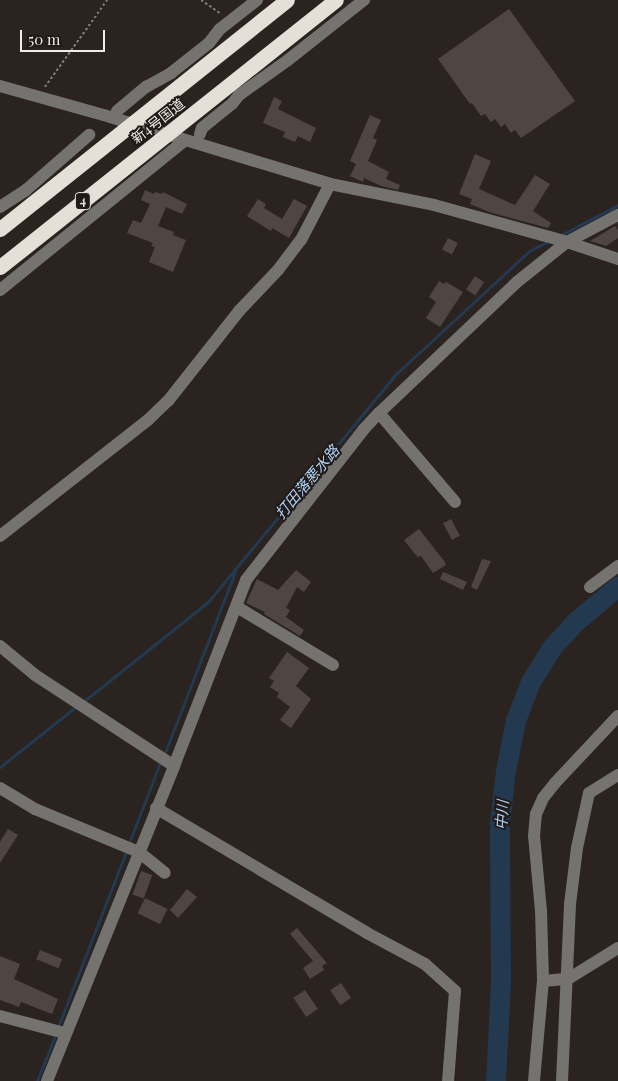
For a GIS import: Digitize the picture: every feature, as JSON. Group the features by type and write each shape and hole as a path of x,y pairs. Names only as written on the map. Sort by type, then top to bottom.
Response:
{"highway":[{"name":"新4号国道","path":"0,229 40,188 132,124 287,0"},
{"name":"新4号国道","path":"0,267 166,135 248,79 336,0"}],"street":[{"path":"117,111 146,87 171,73 189,59 257,0"},
{"path":"200,134 202,128 232,104 248,79 288,60 364,0"},
{"path":"189,59 199,70"},
{"path":"0,86 330,184 434,205 567,242 618,259"},
{"path":"0,207 40,188 89,135"},
{"path":"0,290 185,140"},
{"path":"0,536 148,420 168,401 239,311 278,270 301,240 330,184"},
{"path":"47,1081 174,766 246,580 364,429 379,413 517,282 567,242 618,215"},
{"path":"379,413 456,502"},
{"path":"590,587 618,566"},
{"path":"237,607 333,665"},
{"path":"0,646 35,675 174,766"},
{"path":"534,1081 543,981 541,910 534,836 536,814 543,798 555,783 618,716"},
{"path":"562,1081 572,895 577,848 589,793 618,775"},
{"path":"0,788 35,809 139,852 166,873"},
{"path":"156,808 367,933 426,964 455,991 448,1081"},
{"path":"543,981 568,979 618,948"},
{"path":"0,1016 65,1033"}],"path":[{"path":"38,98 107,0"},
{"path":"201,0 231,21"}],"building":[{"path":"509,9 575,101 521,138 515,130 511,133 505,124 501,127 495,119 491,122 485,114 481,116 472,103 470,104 438,59"},
{"path":"274,97 282,101 278,109 316,128 310,142 298,136 295,142 283,137 285,132 263,123"},
{"path":"370,115 381,120 373,138 377,140 368,161 389,172 386,179 400,185 398,190 381,186 364,178 363,182 350,176 356,164 350,161"},
{"path":"475,154 491,161 479,189 515,205 535,175 550,184 533,211 551,223 548,228 489,212 470,204 472,199 459,194"},
{"path":"145,190 154,194 155,192 162,194 163,192 187,204 182,214 166,207 158,226 174,232 173,235 186,240 173,272 149,262 155,247 151,246 153,243 127,233 133,220 141,223 150,204 141,200"},
{"path":"258,199 266,204 264,208 282,219 294,199 307,206 289,238 272,228 271,231 247,216"},
{"path":"615,226 618,230 618,238 606,246 590,241"},
{"path":"448,238 458,243 452,255 442,250"},
{"path":"475,276 484,282 475,295 466,289"},
{"path":"439,281 444,284 446,282 463,292 440,327 426,318 436,302 429,297"},
{"path":"451,519 460,536 452,540 443,523"},
{"path":"419,529 446,565 433,573 421,556 418,557 404,540"},
{"path":"482,559 491,561 477,590 471,587"},
{"path":"296,570 311,582 304,592 297,587 286,608 290,610 286,617 304,630 300,636 264,614 265,612 246,603 257,579 278,590"},
{"path":"443,572 467,582 463,590 440,579"},
{"path":"287,652 309,668 296,686 311,699 291,728 280,720 290,707 277,697 279,693 270,687 274,681 269,678"},
{"path":"8,829 18,835 0,863 0,842"},
{"path":"141,871 152,875 144,899 132,894"},
{"path":"187,889 197,897 178,918 170,910"},
{"path":"145,898 167,909 160,924 138,913"},
{"path":"297,928 327,963 322,966 324,970 310,979 303,968 313,961 290,934"},
{"path":"40,950 62,959 59,968 36,959"},
{"path":"0,956 20,964 14,979 58,999 52,1014 21,1002 19,1007 0,1000"},
{"path":"341,983 351,998 340,1005 330,990"},
{"path":"305,990 318,1009 306,1017 293,998"}],"waterway":[{"name":"打田落悪水路","path":"559,236 618,205"},
{"name":"打田落悪水路","path":"83,702 208,602 397,373 529,251 549,241"},
{"path":"164,755 235,572"},
{"name":"中川","path":"496,1081 501,982 500,823 506,771 516,721 531,682 552,648 576,622 618,587"},
{"name":"打田落悪水路","path":"0,767 78,705"},
{"path":"129,843 161,760"},
{"path":"58,1027 127,849"},
{"path":"37,1081 56,1033"}]}
